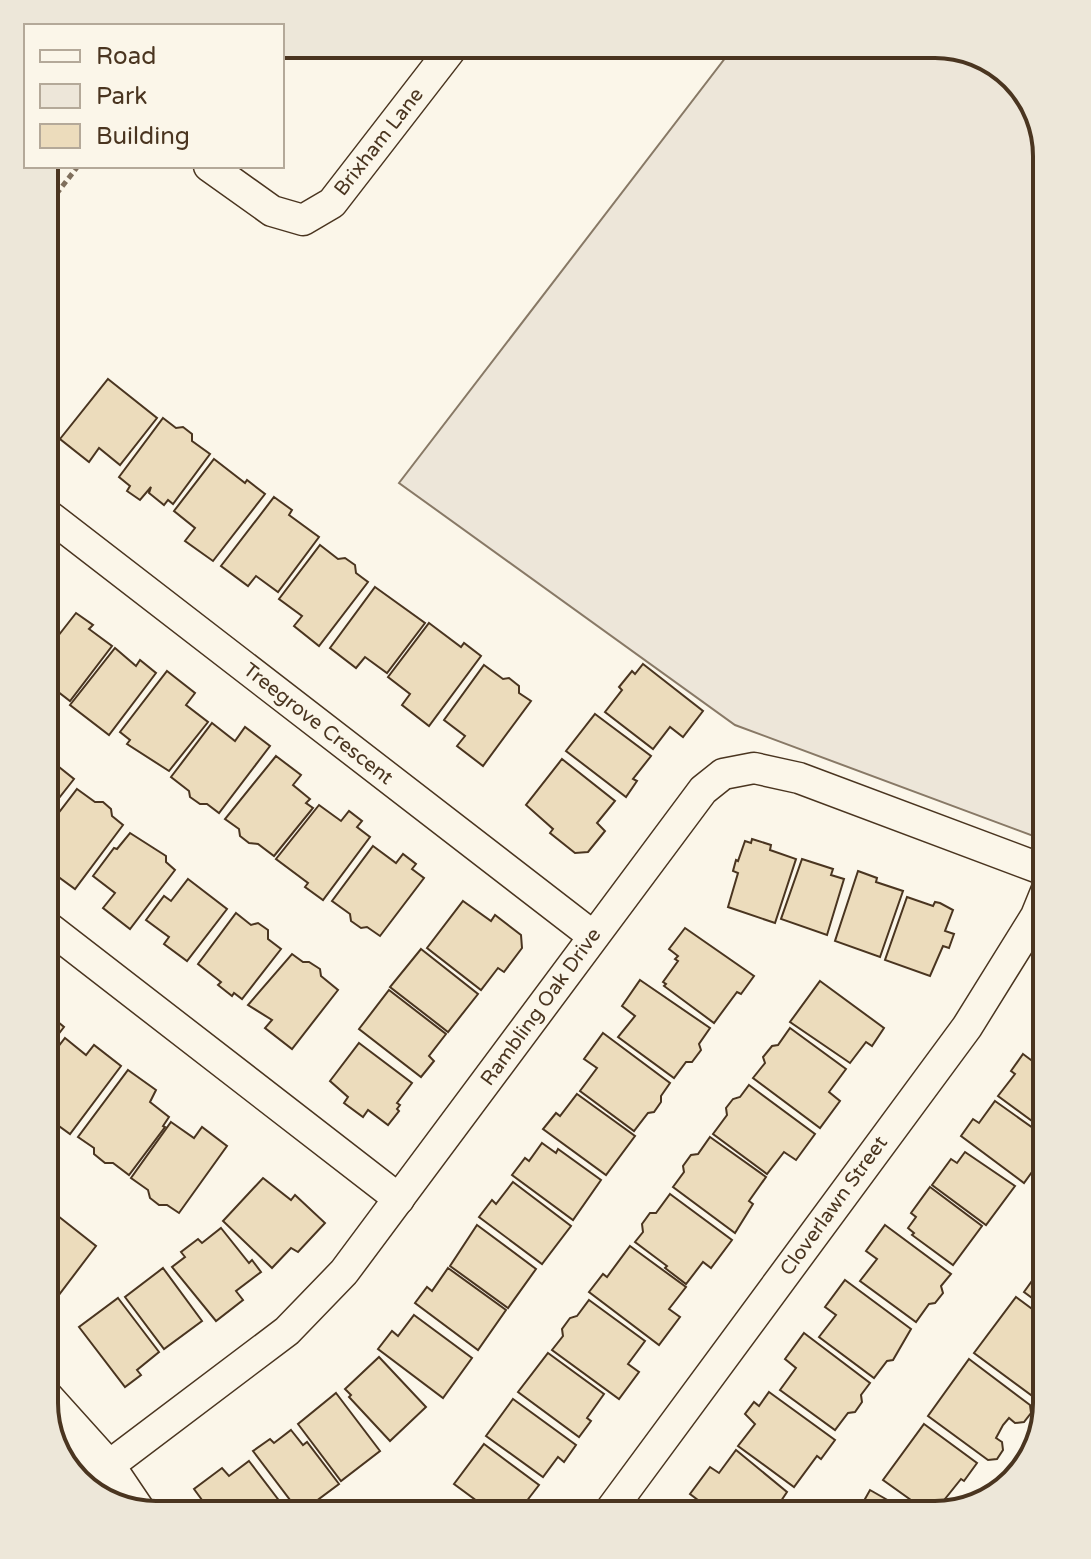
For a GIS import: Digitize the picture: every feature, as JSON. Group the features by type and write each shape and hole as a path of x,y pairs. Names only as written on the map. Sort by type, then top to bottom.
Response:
{"street":[{"name":"Brixham Lane","path":"212,168 272,211 303,220 332,203 444,58"},
{"name":"Treegrove Crescent","path":"58,523 593,936"},
{"name":"Rambling Oak Drive","path":"107,1467 287,1331 344,1272 703,790 723,774 754,768 799,778 1033,866"},
{"name":"Cloverlawn Street","path":"617,1501 967,1027 1033,921"},
{"path":"58,935 399,1199"},
{"path":"59,1413 107,1467 127,1497"}],"path":[{"path":"58,192 76,168"}],"green space":[{"path":"725,58 955,60 995,78 1020,107 1030,130 1033,156 1033,836 735,725 399,483"}],"building":[{"path":"108,379 157,418 120,465 99,448 89,462 60,439"},
{"path":"163,418 176,428 183,427 192,434 192,441 210,454 173,504 168,500 164,505 149,493 151,487 140,500 127,491 130,486 119,477"},
{"path":"214,459 265,494 213,561 185,541 195,528 174,511"},
{"path":"274,497 292,510 289,515 319,537 278,592 256,576 248,586 221,566"},
{"path":"320,545 338,559 345,558 355,565 356,573 368,582 319,646 294,626 302,616 279,599"},
{"path":"375,587 425,623 387,673 365,657 356,668 330,648"},
{"path":"76,613 93,625 89,629 112,646 70,701 58,692 58,636"},
{"path":"429,623 461,647 464,643 481,656 429,726 402,705 410,694 388,677"},
{"path":"115,648 136,666 140,660 156,673 109,735 70,705"},
{"path":"643,664 703,711 683,737 670,727 653,749 605,712 622,690 619,687 632,671 635,674"},
{"path":"484,665 503,679 509,678 519,686 519,693 531,701 483,766 457,746 465,736 444,720"},
{"path":"167,671 195,693 186,705 208,722 169,771 127,744 130,740 120,732"},
{"path":"595,714 651,756 633,779 637,781 626,797 566,751"},
{"path":"212,723 235,741 245,727 270,746 219,813 190,797 189,791 171,777"},
{"path":"276,756 301,775 293,785 310,799 306,803 313,808 274,856 258,844 249,843 240,836 239,829 225,819"},
{"path":"562,759 615,801 597,823 605,831 588,852 575,853 550,833 553,829 526,805"},
{"path":"58,766 74,779 58,799"},
{"path":"77,789 95,802 103,802 123,825 75,889 58,877 58,814"},
{"path":"319,805 341,821 349,811 362,821 357,827 370,837 323,900 305,887 308,883 276,859"},
{"path":"130,833 166,856 166,862 175,870 130,929 103,908 115,893 93,876"},
{"path":"752,839 771,845 770,850 796,859 775,923 728,907 738,873 733,871 736,860 745,841 751,843"},
{"path":"373,846 396,863 403,854 416,864 412,869 424,878 380,936 351,921 350,914 332,901"},
{"path":"802,859 833,869 831,875 844,879 827,935 781,919"},
{"path":"858,871 877,878 876,882 903,891 880,957 835,941"},
{"path":"188,879 227,909 187,961 164,944 169,937 146,920 164,896 171,901"},
{"path":"907,897 933,906 935,902 940,903 953,910 945,931 954,934 949,948 943,946 930,976 885,960"},
{"path":"463,901 491,921 495,915 521,935 522,948 504,972 498,968 481,990 427,948"},
{"path":"236,913 251,925 258,923 268,930 268,939 281,949 242,999 234,993 232,996 218,985 221,982 198,964"},
{"path":"685,928 754,976 741,994 737,992 714,1023 664,986 666,984 663,982 678,961 675,959 678,956 669,949"},
{"path":"421,949 478,994 448,1032 390,987"},
{"path":"292,954 320,969 321,976 338,990 292,1049 265,1028 272,1020 248,1005"},
{"path":"640,980 710,1028 699,1044 701,1050 692,1062 686,1062 674,1078 618,1037 635,1016 622,1006"},
{"path":"820,981 884,1028 872,1046 866,1042 850,1063 790,1022"},
{"path":"389,990 446,1034 429,1056 434,1061 421,1077 359,1029"},
{"path":"790,1028 846,1069 829,1092 840,1101 820,1128 753,1078 765,1063 763,1057 772,1046 778,1045"},
{"path":"603,1033 670,1083 654,1112 648,1113 634,1131 580,1091 597,1068 584,1059"},
{"path":"65,1038 86,1055 94,1045 121,1066 70,1134 58,1125 58,1047"},
{"path":"359,1043 412,1083 397,1103 400,1105 399,1111 388,1125 368,1110 363,1117 344,1103 348,1097 330,1081"},
{"path":"1023,1054 1033,1062 1033,1122 998,1096 1015,1074 1011,1071"},
{"path":"128,1070 156,1090 150,1102 169,1117 129,1175 113,1163 105,1163 94,1154 94,1148 78,1137"},
{"path":"749,1085 815,1134 796,1160 784,1152 767,1174 713,1134 727,1115 726,1108"},
{"path":"577,1094 635,1136 606,1175 543,1129 556,1113 560,1116"},
{"path":"995,1101 1033,1128 1033,1170 1024,1183 961,1136 973,1119 979,1123"},
{"path":"171,1122 194,1138 202,1127 227,1146 179,1213 167,1205 159,1205 150,1198 148,1190 131,1178"},
{"path":"710,1137 766,1177 749,1201 753,1204 735,1233 673,1187 691,1155 698,1154"},
{"path":"542,1143 556,1153 558,1149 601,1180 573,1220 512,1175 525,1158 529,1161"},
{"path":"965,1152 1015,1186 986,1225 932,1185 951,1159 957,1163"},
{"path":"263,1178 291,1200 295,1195 325,1223 298,1252 291,1248 272,1268 223,1221"},
{"path":"513,1182 571,1226 542,1264 479,1217 492,1200 496,1204"},
{"path":"930,1187 982,1226 953,1265 912,1235 914,1233 908,1228 916,1217 911,1213"},
{"path":"670,1194 732,1240 711,1268 703,1262 686,1284 635,1242 643,1232 642,1224 650,1213 656,1213"},
{"path":"58,1216 96,1246 58,1296"},
{"path":"477,1225 536,1269 508,1308 450,1266"},
{"path":"885,1225 951,1274 941,1286 943,1293 935,1303 929,1304 916,1322 860,1281 877,1259 866,1251"},
{"path":"221,1228 249,1263 252,1260 261,1272 236,1291 243,1300 216,1321 172,1267 185,1257 181,1252 198,1239 202,1243"},
{"path":"630,1246 686,1287 669,1309 680,1317 659,1345 589,1292 603,1274 607,1277"},
{"path":"163,1268 202,1321 164,1349 125,1297"},
{"path":"448,1268 506,1310 478,1350 415,1303 427,1287 432,1291"},
{"path":"1033,1279 1033,1299 1024,1292"},
{"path":"845,1280 911,1329 893,1360 887,1361 874,1378 819,1337 836,1315 825,1307"},
{"path":"1016,1297 1033,1310 1031,1395 974,1353"},
{"path":"118,1298 159,1352 137,1370 141,1375 125,1387 79,1327"},
{"path":"589,1300 645,1341 628,1364 639,1372 619,1399 552,1350 563,1336 562,1329 570,1318 577,1316"},
{"path":"414,1315 472,1358 443,1398 378,1349 392,1331 398,1336"},
{"path":"804,1333 870,1383 861,1395 862,1402 855,1412 848,1413 835,1430 780,1390 796,1368 785,1359"},
{"path":"548,1353 604,1394 587,1418 591,1421 579,1437 518,1392"},
{"path":"379,1357 426,1407 390,1441 345,1389"},
{"path":"969,1359 1030,1405 1031,1413 1024,1422 1015,1423 1009,1418 1003,1425 996,1438 1002,1442 1003,1450 997,1459 988,1460 928,1416"},
{"path":"769,1392 835,1440 821,1459 817,1456 794,1487 738,1446 755,1424 745,1414 754,1402 759,1406"},
{"path":"336,1393 380,1451 341,1481 298,1424"},
{"path":"513,1399 576,1445 564,1462 558,1457 543,1477 486,1436"},
{"path":"924,1424 977,1463 947,1500 912,1501 883,1480"},
{"path":"291,1430 303,1445 307,1442 339,1484 316,1501 291,1501 253,1451 270,1439 274,1443"},
{"path":"484,1444 539,1485 527,1501 477,1501 454,1484"},
{"path":"736,1450 787,1492 781,1501 699,1501 690,1494 710,1467 719,1473"},
{"path":"249,1461 279,1501 203,1501 194,1489 222,1468 229,1476"},
{"path":"870,1490 889,1501 864,1501"}]}
